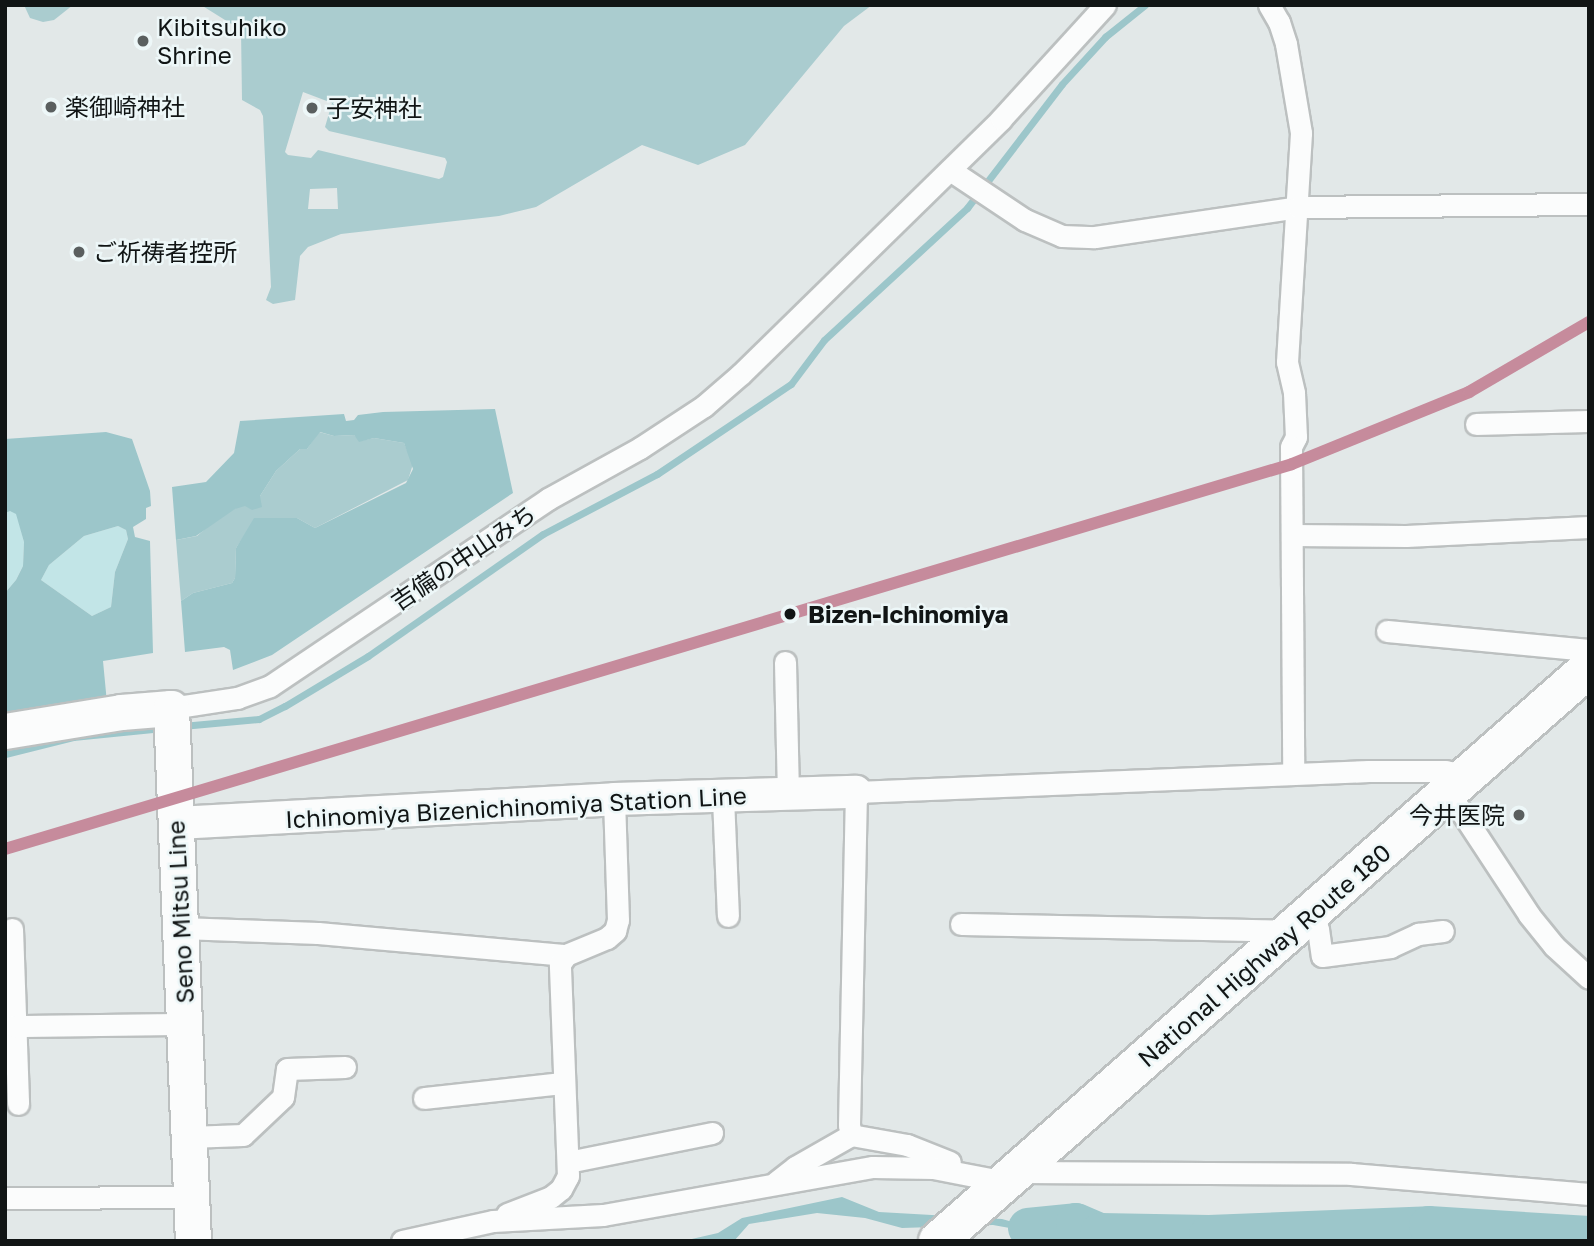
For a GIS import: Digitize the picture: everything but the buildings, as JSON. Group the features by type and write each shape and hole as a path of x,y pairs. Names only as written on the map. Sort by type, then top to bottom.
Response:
{"highway":[{"name":"National Highway Route 180","path":"938,1241 997,1180 1299,924 1589,668"}],"main road":[{"path":"5,732 121,712 172,722"},
{"name":"Seno Mitsu Line","path":"172,722 193,1241"},
{"name":"Ichinomiya Bizenichinomiya Station Line","path":"177,823 614,799 723,798 856,792"}],"street":[{"name":"吉備の中山みち","path":"172,722 270,686 548,499 640,448 704,406 741,374 1001,119 1105,5"},
{"path":"1269,5 1279,22 1286,44 1301,133 1287,362 1294,393 1296,437 1291,447 1293,773"},
{"path":"950,170 1025,220 1062,236 1095,237 1298,207 1589,204"},
{"path":"1476,424 1589,421"},
{"path":"1292,534 1406,536 1589,527"},
{"path":"1387,631 1589,650"},
{"path":"785,662 788,794"},
{"path":"851,1135 849,1125 856,792 1293,773 1445,771 1458,784 1529,915 1554,946 1589,978"},
{"path":"723,798 728,916"},
{"path":"181,928 318,933 566,955 607,938 615,931 618,920 614,799"},
{"path":"961,924 1299,924 1318,929 1322,956 1390,947 1418,934 1443,931"},
{"path":"12,929 18,1104"},
{"path":"493,1221 551,1197 561,1189 568,1176 560,964 566,955"},
{"path":"15,1026 185,1024"},
{"path":"189,1137 243,1135 284,1097 287,1069 345,1067"},
{"path":"424,1098 563,1083"},
{"path":"568,1161 712,1133"},
{"path":"771,1186 795,1167 851,1135 907,1145 997,1180"},
{"path":"402,1241 493,1221 603,1215 890,1166 997,1180 1351,1174 1589,1194"},
{"path":"5,1198 191,1197"}],"shaded area":[{"path":"24,5 73,5 54,20 43,22 30,18"},
{"path":"201,5 872,5 844,26 745,145 698,165 642,145 536,207 499,216 341,234 308,247 300,256 295,300 273,304 266,300 271,287 263,116 260,110 242,100 241,30","holes":["303,92 332,103 325,127 329,131 445,158 447,162 443,177 439,179 318,150 311,158 288,155 285,152","337,188 338,209 308,209 310,189"]},
{"path":"495,409 513,493 272,655 233,670 230,650 224,647 185,652 181,601 193,593 232,583 235,578 236,548 254,518 297,518 315,528 406,483 413,469 404,443 374,438 359,442 354,435 334,436 320,432 307,449 300,449 276,471 260,496 262,507 252,510 245,506 235,509 196,536 176,540 172,487 206,482 234,453 240,421 344,414 346,421 354,420 358,415 383,412"},
{"path":"106,432 132,439 150,491 151,506 146,508 146,519 133,527 135,537 150,541 153,653 103,661 107,703 5,721 5,593 23,566 24,542 16,514 10,511 5,513 5,439","holes":["118,526 126,530 128,539 115,572 111,607 92,616 41,580 49,565 84,536"]},
{"path":"319,432 334,436 354,435 360,441 374,438 404,443 413,464 408,480 315,528 297,518 254,521 236,548 235,578 232,583 193,593 181,601 176,540 197,536 222,515 260,496 276,471 300,449 307,449"},
{"path":"10,510 17,514 24,542 23,566 5,593 5,513"},
{"path":"118,526 126,530 128,539 115,572 111,607 92,616 41,580 49,565 84,536"},
{"path":"842,1197 879,1212 1002,1219 1030,1227 1068,1214 1090,1216 1081,1229 1044,1234 993,1225 902,1228 865,1218 817,1213 749,1224 734,1241 683,1241 718,1233 742,1218"}],"waterway":[{"path":"182,726 259,719 285,706 368,656 543,534 657,474 791,384 824,340 967,208 1062,84 1105,37 1145,5"},
{"path":"5,754 73,737 163,728"},
{"path":"1028,1228 1076,1223 1100,1233 1209,1235 1429,1226 1589,1236"}],"transit line":[{"path":"5,849 1292,464 1469,392 1589,322"}],"place":[{"name":"Kibitsuhiko Shrine","path":"143,41"},
{"name":"楽御崎神社","path":"51,107"},
{"name":"子安神社","path":"312,108"},
{"name":"ご祈祷者控所","path":"79,252"},
{"name":"Bizen-Ichinomiya","path":"790,614"},
{"name":"今井医院","path":"1519,815"}]}
